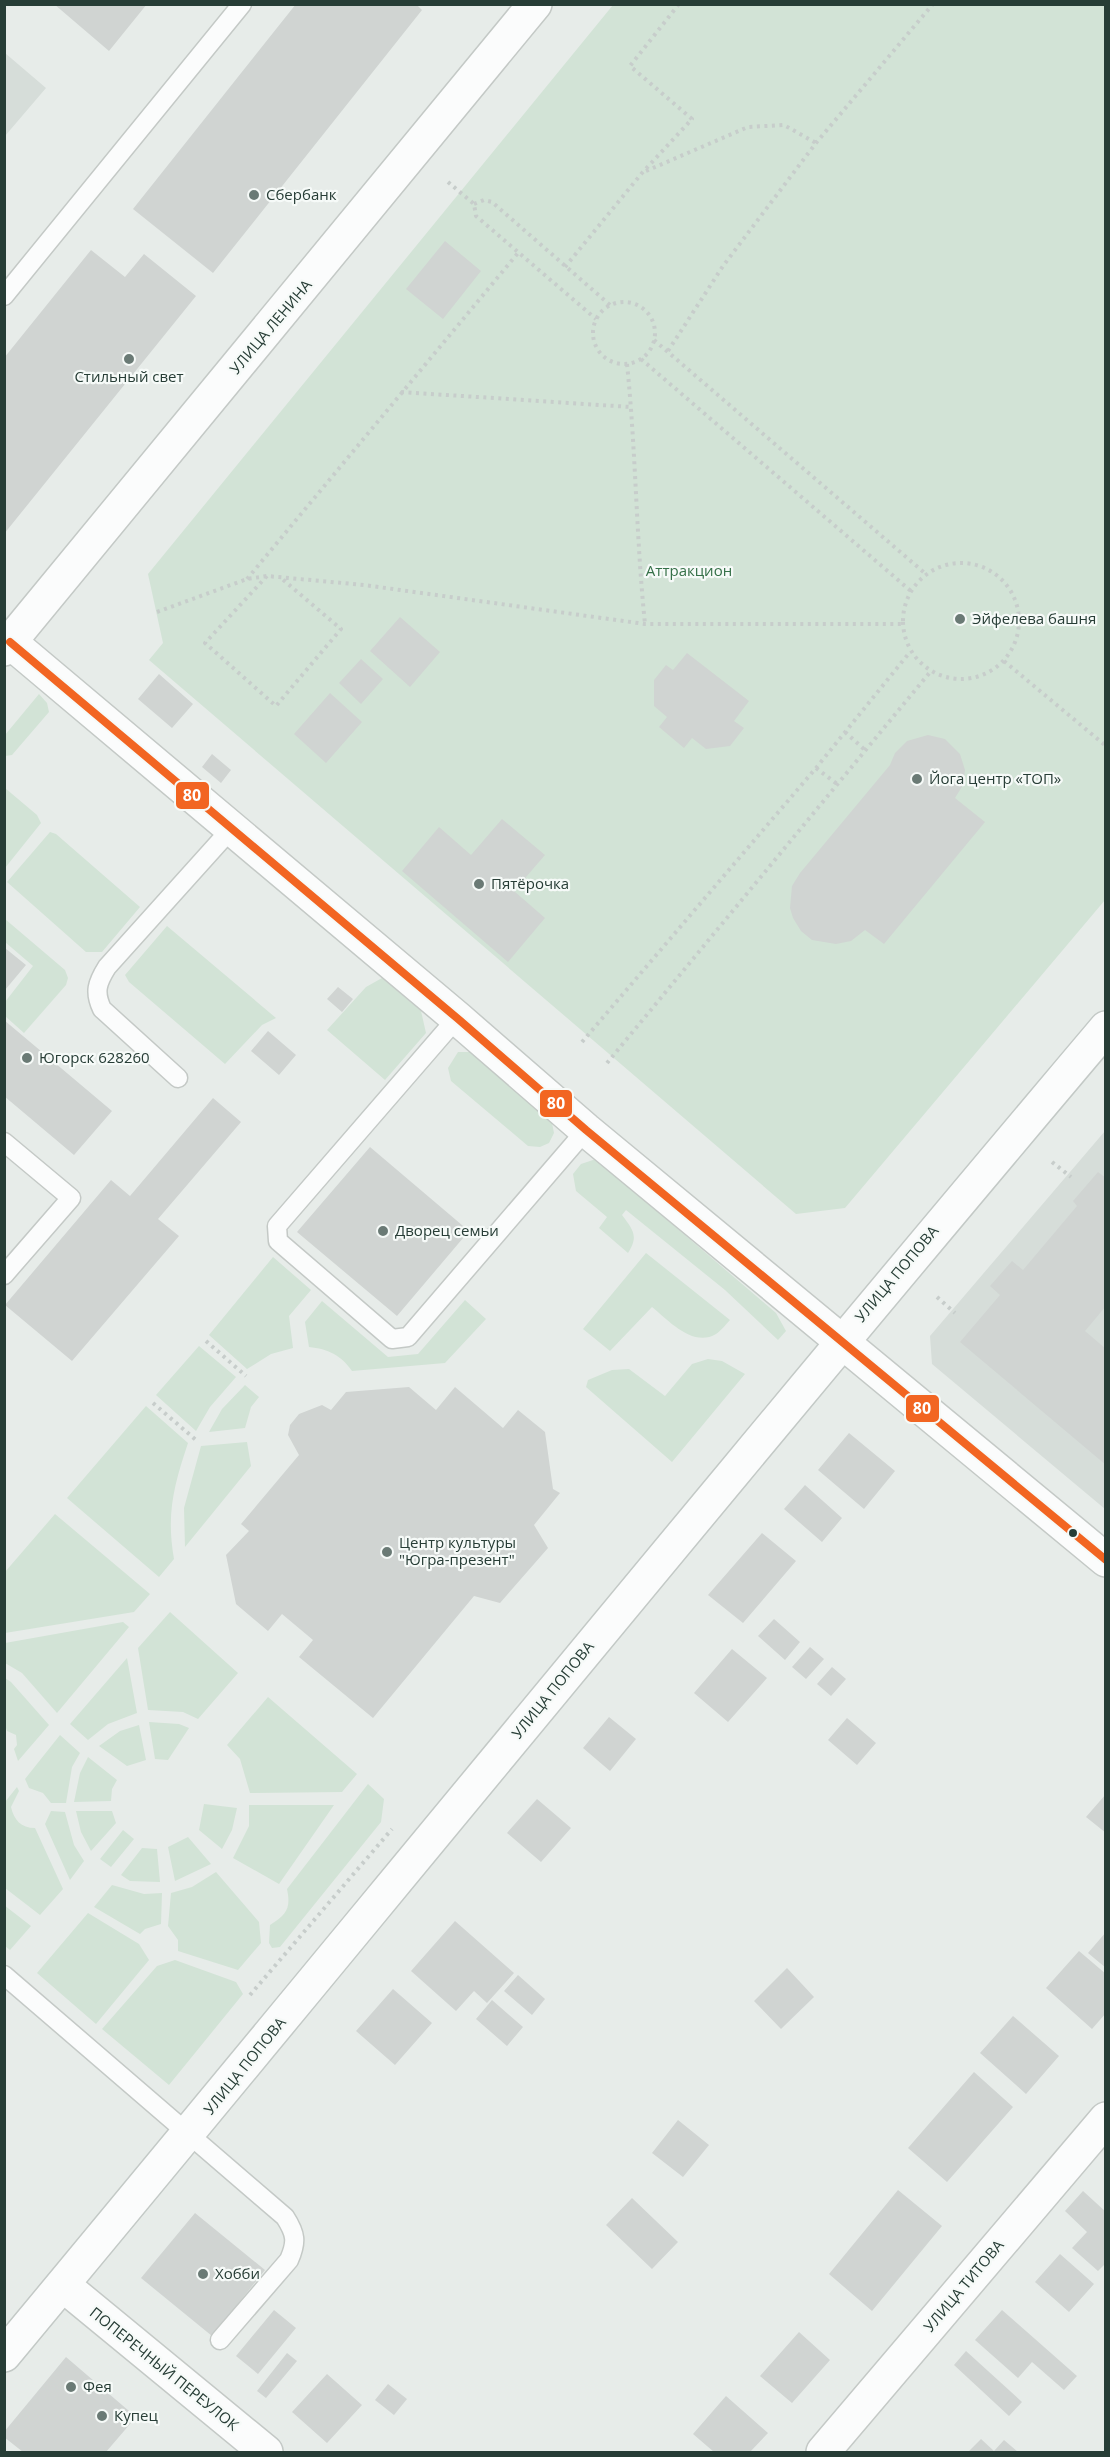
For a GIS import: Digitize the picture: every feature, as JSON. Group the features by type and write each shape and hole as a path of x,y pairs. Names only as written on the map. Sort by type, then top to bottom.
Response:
{"street":[{"name":"УЛИЦА ЛЕНИНА","path":"6,641 535,4"},
{"path":"6,641 232,828 586,1130 1106,1560"},
{"name":"УЛИЦА ПОПОВА","path":"4,2355 841,1342 1106,1028"},
{"name":"УЛИЦА ТИТОВА","path":"823,2452 1106,2118"},
{"name":"ПОПЕРЕЧНЫЙ ПЕРЕУЛОК","path":"63,2285 266,2452"}],"lane":[{"path":"4,296 242,4"},
{"path":"177,1078 102,1009 96,996 97,982 107,967 232,828"},
{"path":"457,1018 277,1226 278,1241 286,1248 393,1339 408,1337 586,1130"},
{"path":"4,1142 71,1198 4,1275"},
{"path":"4,1975 187,2136 285,2217 295,2232 296,2245 289,2260 220,2340"}],"path":[{"path":"565,267 642,173 692,119 630,66 679,4"},
{"path":"668,351 723,267 816,142 933,4"},
{"path":"642,173 748,127 784,125 816,142"},
{"path":"448,182 474,204 476,216 596,319"},
{"path":"474,204 484,200 492,202 610,305"},
{"path":"247,579 400,392 518,253"},
{"path":"630,303 647,312 655,331 654,340 641,359 627,364 608,361 596,347 593,337 596,319 610,305 630,303"},
{"path":"654,340 927,575"},
{"path":"641,359 912,592"},
{"path":"627,364 637,547 645,624"},
{"path":"400,392 631,406"},
{"path":"972,564 999,577 1010,589 1018,610 1018,634 1004,661 976,677 961,679 931,671 910,652 904,624 907,602 912,592 927,575 941,567 972,564"},
{"path":"157,612 247,579 267,576 363,585 645,624 904,624"},
{"path":"267,576 205,644 276,706 341,629 281,577"},
{"path":"582,1042 816,768 910,652"},
{"path":"1004,661 1106,746"},
{"path":"607,1063 931,671"},
{"path":"845,732 866,751"},
{"path":"816,768 837,784"},
{"path":"1052,1162 1071,1178"},
{"path":"937,1298 955,1313"},
{"path":"206,1341 246,1376"},
{"path":"153,1403 196,1440"},
{"path":"250,1995 392,1828"}],"shaded area":[{"path":"5,53 46,88 5,136"},
{"path":"1105,1131 1105,1509 932,1364 930,1336"}],"green space":[{"name":"Аттракцион","path":"613,5 1105,5 1105,900 845,1208 796,1214 149,660 163,643 148,574"},
{"path":"39,694 47,703 49,712 12,755 5,756 5,735"},
{"path":"5,788 37,815 41,823 5,868"},
{"path":"50,832 56,834 140,907 102,952 86,952 7,882"},
{"path":"5,919 65,970 68,978 66,985 24,1033 5,1016 5,1002 33,966 5,942"},
{"path":"167,926 276,1018 262,1025 225,1064 129,982 125,975"},
{"path":"382,978 421,1011 426,1033 385,1080 327,1030 366,987"},
{"path":"458,1052 470,1052 552,1123 554,1133 549,1143 540,1147 528,1146 451,1081 448,1068"},
{"path":"596,1159 776,1313 786,1331 778,1340 725,1290 626,1210 622,1215 632,1229 634,1237 628,1253 599,1228 607,1217 576,1191 573,1174 581,1164"},
{"path":"646,1253 730,1320 722,1329 716,1334 699,1338 681,1331 652,1307 610,1351 583,1329"},
{"path":"273,1257 311,1290 289,1316 293,1348 271,1354 247,1369 209,1335"},
{"path":"465,1300 486,1319 445,1363 352,1371 334,1354 309,1347 305,1322 322,1301 388,1357 418,1354"},
{"path":"199,1346 236,1377 210,1407 196,1431 156,1395"},
{"path":"708,1359 722,1361 745,1374 672,1462 586,1387 588,1380 612,1370 629,1369 665,1396 692,1364"},
{"path":"245,1385 259,1397 251,1407 245,1428 209,1432 222,1409"},
{"path":"146,1406 188,1443 171,1514 174,1559 159,1577 67,1498"},
{"path":"247,1442 251,1466 185,1547 184,1508 201,1446"},
{"path":"55,1514 150,1594 134,1612 5,1633 5,1572"},
{"path":"170,1612 238,1673 198,1719 183,1712 148,1710 138,1648"},
{"path":"123,1622 129,1627 57,1713 22,1673 5,1663 5,1643"},
{"path":"127,1658 137,1713 108,1724 88,1740 70,1724"},
{"path":"5,1678 49,1725 18,1761 14,1749 17,1745 16,1735 7,1731 5,1725"},
{"path":"268,1697 357,1774 342,1792 250,1793 240,1759 227,1745"},
{"path":"149,1722 179,1724 189,1728 168,1760 155,1759"},
{"path":"139,1725 146,1760 127,1766 99,1746 120,1731"},
{"path":"60,1735 80,1753 72,1767 66,1803 51,1803 43,1793 29,1788 25,1779"},
{"path":"88,1757 117,1780 112,1789 111,1801 74,1802 80,1773"},
{"path":"368,1784 384,1799 381,1822 280,1947 272,1948 269,1943 270,1925 284,1914 288,1906 287,1889"},
{"path":"17,1787 19,1791 11,1807 14,1816 22,1825 35,1828 63,1889 40,1915 5,1888 5,1802"},
{"path":"204,1804 237,1808 232,1830 222,1849 199,1830"},
{"path":"249,1805 334,1805 279,1884 233,1858 249,1826"},
{"path":"51,1811 65,1812 74,1845 84,1861 70,1880 45,1824"},
{"path":"76,1811 112,1811 116,1823 91,1851 81,1832"},
{"path":"123,1830 134,1839 111,1867 100,1859"},
{"path":"188,1837 211,1864 175,1881 168,1847"},
{"path":"142,1848 157,1849 160,1882 130,1881 121,1875"},
{"path":"216,1872 259,1922 261,1943 238,1970 178,1951 178,1940 168,1926 171,1893 192,1887"},
{"path":"112,1885 144,1894 162,1893 161,1924 145,1929 140,1934 94,1907"},
{"path":"4,1905 31,1926 10,1950 5,1946"},
{"path":"88,1913 139,1944 149,1960 96,2024 37,1973"},
{"path":"175,1960 236,1982 243,1994 169,2085 102,2029 157,1966"}],"building":[{"path":"54,4 147,4 109,51"},
{"path":"296,4 416,4 422,10 213,273 133,209"},
{"path":"445,241 481,271 443,319 406,289"},
{"path":"91,250 125,277 144,254 196,296 4,534 4,358"},
{"path":"400,617 440,652 410,687 370,651"},
{"path":"687,653 749,701 734,721 744,728 730,746 706,749 692,738 684,748 659,727 667,717 654,706 654,680 666,665 673,670"},
{"path":"361,659 383,679 361,704 339,683"},
{"path":"159,674 193,704 172,728 138,699"},
{"path":"330,693 362,722 326,763 294,734"},
{"path":"928,735 945,739 960,754 965,770 963,785 955,798 985,822 884,944 865,930 851,941 836,944 812,940 801,931 793,918 790,908 792,886 800,873 890,765 895,753 907,741"},
{"path":"212,754 231,770 221,783 202,767"},
{"path":"502,819 545,855 514,891 545,918 508,962 402,871 439,827 471,855"},
{"path":"5,948 26,965 5,990"},
{"path":"338,987 353,999 342,1012 327,999"},
{"name":"Югорск 628260","path":"4,1020 112,1111 74,1155 4,1096"},
{"path":"268,1031 296,1055 279,1075 251,1051"},
{"path":"213,1098 241,1122 158,1219 179,1236 72,1361 5,1305 111,1180 130,1196"},
{"name":"Дворец семьи","path":"370,1147 469,1231 397,1316 297,1232"},
{"path":"1098,1172 1106,1178 1106,1306 1085,1331 1106,1349 1106,1465 960,1342 1000,1295 990,1286 1012,1261 1023,1270 1077,1206 1073,1201"},
{"name":"Центр культуры \"Югра-презент\"","path":"409,1387 436,1410 455,1387 503,1428 518,1410 545,1432 553,1489 560,1493 534,1525 548,1548 500,1603 474,1596 373,1718 299,1657 313,1640 282,1614 268,1631 236,1604 226,1555 249,1531 241,1524 299,1455 288,1435 290,1425 299,1414 322,1405 331,1410 346,1392"},
{"path":"849,1433 895,1471 864,1509 818,1470"},
{"path":"805,1485 842,1518 822,1542 784,1509"},
{"path":"762,1533 796,1561 743,1623 708,1595"},
{"path":"774,1619 800,1642 785,1660 758,1636"},
{"path":"810,1647 824,1659 806,1679 792,1667"},
{"path":"732,1649 767,1678 728,1722 694,1693"},
{"path":"832,1667 846,1679 831,1696 817,1684"},
{"path":"609,1717 636,1739 610,1771 583,1748"},
{"path":"847,1718 876,1743 857,1765 828,1740"},
{"path":"1106,1794 1106,1833 1086,1817"},
{"path":"537,1799 571,1828 541,1862 507,1833"},
{"path":"455,1921 514,1973 487,2003 474,1991 456,2011 411,1971"},
{"path":"1106,1932 1106,1968 1088,1953"},
{"path":"1079,1951 1106,1974 1106,2013 1092,2029 1046,1988"},
{"path":"787,1968 814,1997 781,2029 754,2001"},
{"path":"518,1975 545,1999 532,2015 504,1991"},
{"path":"393,1989 432,2023 395,2065 356,2031"},
{"path":"492,2000 523,2027 507,2046 476,2019"},
{"path":"1013,2016 1059,2056 1026,2094 980,2053"},
{"path":"974,2072 1013,2107 947,2182 908,2148"},
{"path":"678,2120 709,2145 683,2177 652,2153"},
{"path":"898,2190 942,2226 872,2311 829,2274"},
{"path":"1083,2191 1106,2212 1106,2263 1098,2271 1072,2248 1087,2232 1065,2211"},
{"path":"632,2198 678,2242 652,2269 606,2225"},
{"name":"Хобби","path":"195,2213 265,2270 212,2336 141,2278"},
{"path":"1060,2254 1094,2284 1069,2312 1035,2282"},
{"path":"274,2310 296,2328 258,2374 236,2356"},
{"path":"1002,2310 1077,2376 1064,2390 1032,2362 1018,2378 975,2340"},
{"path":"799,2332 830,2360 792,2403 760,2376"},
{"path":"966,2351 1022,2402 1009,2416 954,2365"},
{"path":"287,2353 297,2361 266,2398 257,2391"},
{"name":"Фея","path":"66,2357 136,2417 106,2452 23,2452 4,2437 4,2432"},
{"path":"327,2374 362,2405 327,2443 292,2412"},
{"path":"388,2384 407,2399 394,2415 375,2400"},
{"path":"726,2396 768,2433 750,2452 714,2452 693,2434"},
{"path":"981,2439 994,2451 1004,2440 1018,2452 968,2452"}],"transit line":[{"name":"80","path":"10,642 457,1018 586,1130 1106,1560"}],"place":[{"name":"Сбербанк","path":"254,195"},
{"name":"Стильный свет","path":"129,359"},
{"name":"Эйфелева башня","path":"960,619"},
{"name":"Йога центр «ТОП»","path":"917,779"},
{"name":"Пятёрочка","path":"479,884"},
{"name":"Югорск 628260","path":"27,1058"},
{"name":"Дворец семьи","path":"383,1231"},
{"name":"Центр культуры \"Югра-презент\"","path":"387,1552"},
{"name":"Хобби","path":"203,2274"},
{"name":"Фея","path":"71,2387"},
{"name":"Купец","path":"102,2416"}]}
